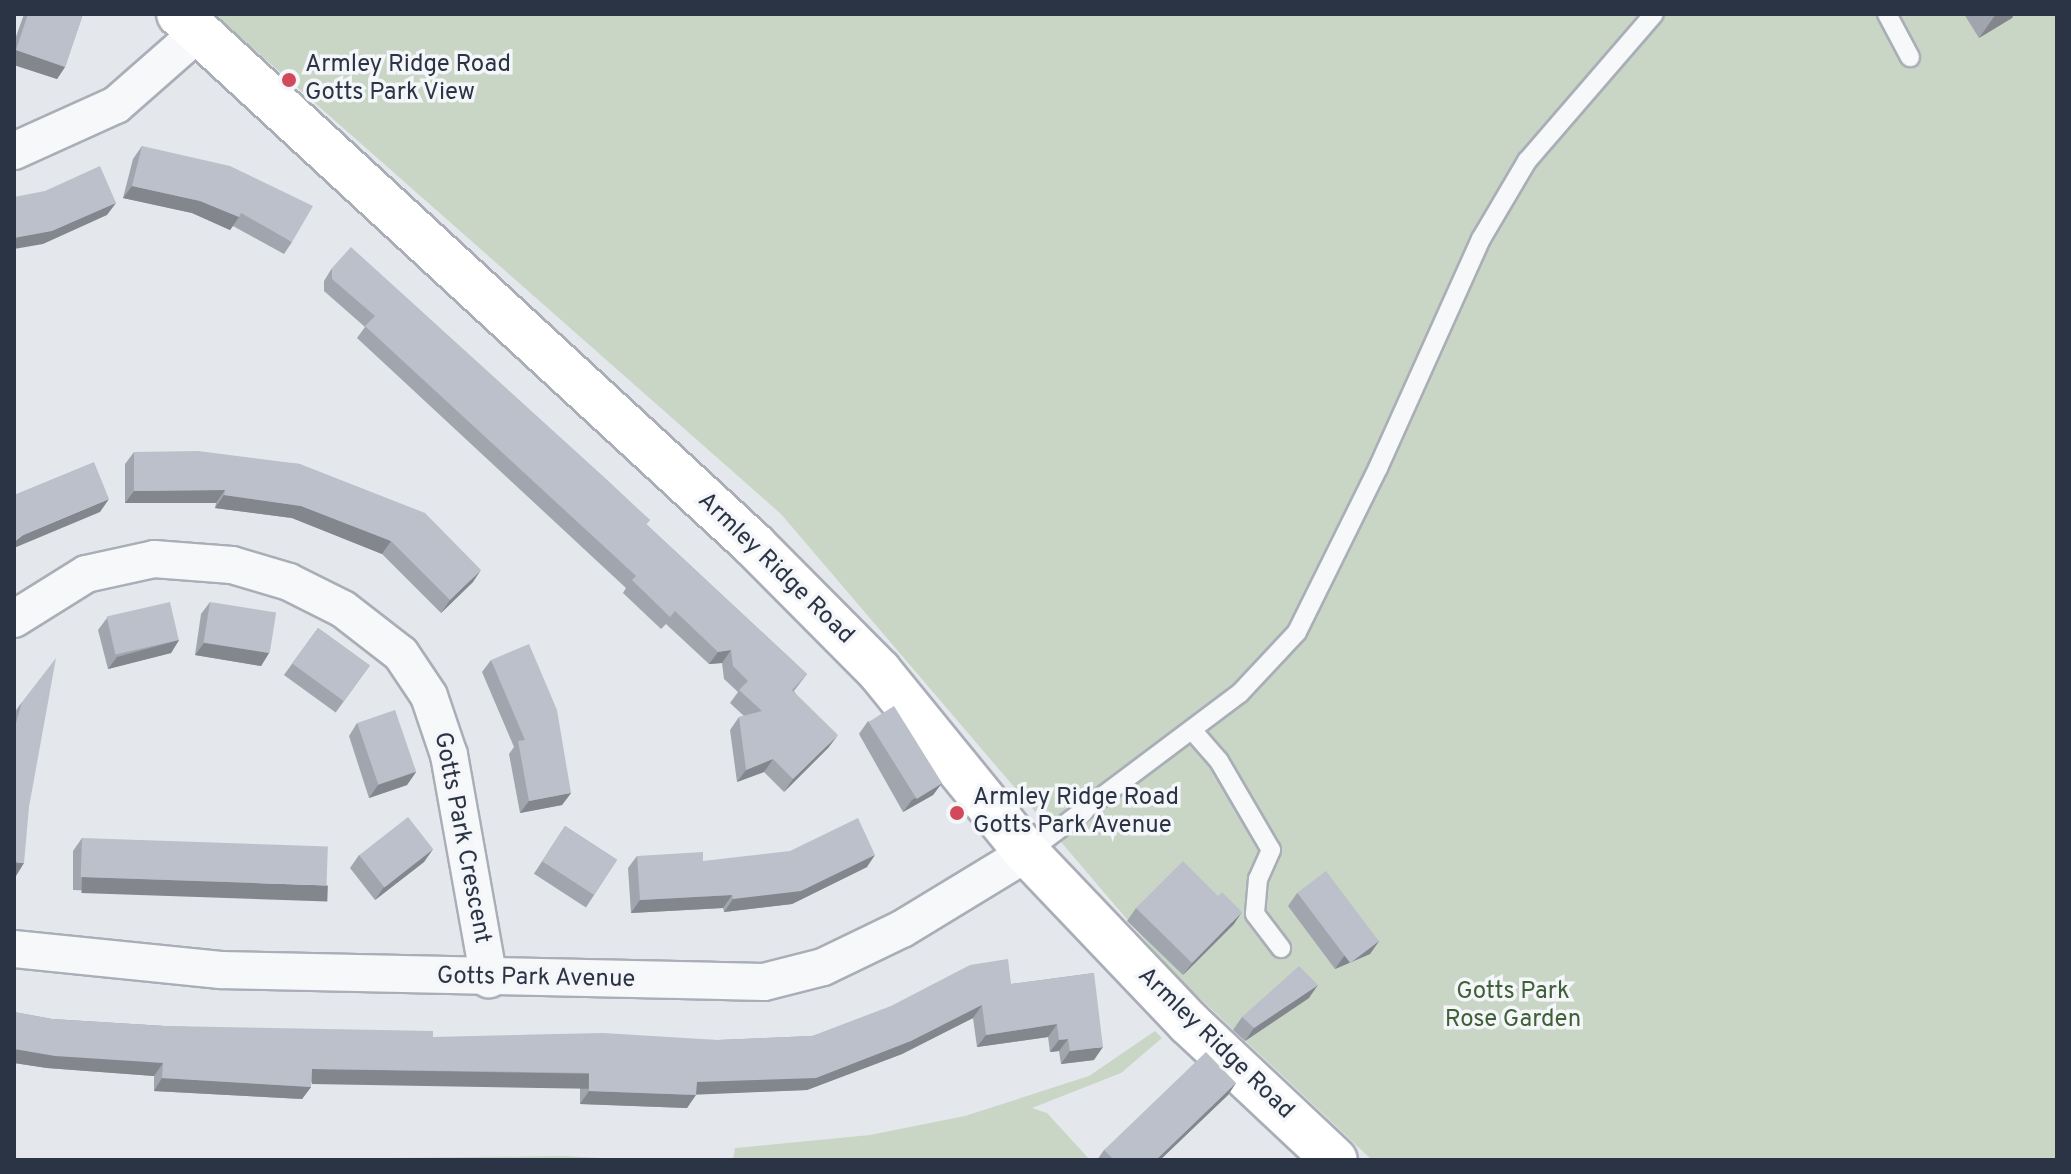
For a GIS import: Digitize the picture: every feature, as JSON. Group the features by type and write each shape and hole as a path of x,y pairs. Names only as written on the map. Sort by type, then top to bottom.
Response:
{"street":[{"path":"14,151 116,105 189,23"},
{"name":"Armley Ridge Road","path":"189,23 754,545 879,671 1027,853 1189,1023 1335,1160"},
{"name":"Gotts Park Crescent","path":"14,619 86,574 154,559 232,565 289,582 343,609 401,654 429,696 449,755 489,979"},
{"name":"Gotts Park Avenue","path":"14,949 220,970 489,979 764,982 823,967 902,929 1027,853"}],"lane":[{"path":"1027,853 1240,693 1297,632 1378,468 1481,239 1527,161 1654,14"},
{"path":"1887,14 1910,57"},
{"path":"1192,730 1219,761 1271,850 1258,879 1255,914 1281,948"}],"green space":[{"name":"Gotts Park Rose Garden","path":"214,14 2057,14 2057,1160 1372,1160 1172,972 781,514"},
{"path":"1155,1031 1162,1038 1121,1073 1032,1108 1047,1113 1090,1160 733,1160 735,1148 870,1135 965,1116 1089,1076"},
{"path":"563,1156 641,1160 354,1160 389,1158"}],"building":[{"path":"28,14 83,14 65,67 16,50"},
{"path":"142,146 230,166 313,206 292,242 241,213 239,217 200,201 132,186"},
{"path":"100,166 116,203 52,231 14,238 14,197 45,191"},
{"path":"351,247 650,520 646,524 807,674 792,690 838,735 793,779 773,759 746,770 739,717 762,711 739,690 748,681 733,666 731,650 718,652 675,611 670,617 632,580 636,576 365,326 375,316 332,279 332,268"},
{"path":"198,451 300,464 425,513 481,570 450,600 391,541 301,506 224,495 225,490 134,491 134,452"},
{"path":"94,462 109,499 23,535 14,542 14,495"},
{"path":"170,602 179,640 115,655 107,617"},
{"path":"210,602 276,612 270,653 204,642"},
{"path":"318,628 370,666 344,701 292,664"},
{"path":"529,644 557,710 571,793 529,801 518,741 525,740 491,660"},
{"path":"56,658 29,807 24,863 14,862 14,730 22,702"},
{"path":"894,706 942,783 917,799 869,722"},
{"path":"395,710 416,771 378,784 357,723"},
{"path":"408,817 433,849 384,887 359,855"},
{"path":"858,818 875,855 801,891 733,899 732,895 640,900 637,856 703,852 703,861 790,851"},
{"path":"565,826 617,860 594,895 542,861"},
{"path":"82,838 328,847 326,886 81,877"},
{"path":"1183,861 1218,896 1222,892 1242,912 1192,963 1136,908"},
{"path":"1326,871 1379,941 1350,963 1297,893"},
{"path":"1008,959 1011,984 1094,973 1103,1047 1070,1051 1068,1039 1059,1040 1057,1024 986,1035 982,1005 911,1041 816,1078 697,1082 696,1095 589,1091 589,1073 312,1069 311,1087 162,1078 163,1063 55,1056 14,1049 14,1012 52,1019 165,1026 433,1031 433,1037 603,1033 718,1040 812,1036 891,1006 970,965"},
{"path":"1299,966 1318,985 1254,1028 1242,1017"},
{"path":"1206,1052 1236,1083 1156,1160 1114,1160 1104,1150"}],"place":[{"name":"Armley Ridge Road Gotts Park View","path":"289,80"},
{"name":"Armley Ridge Road Gotts Park Avenue","path":"957,813"}]}
